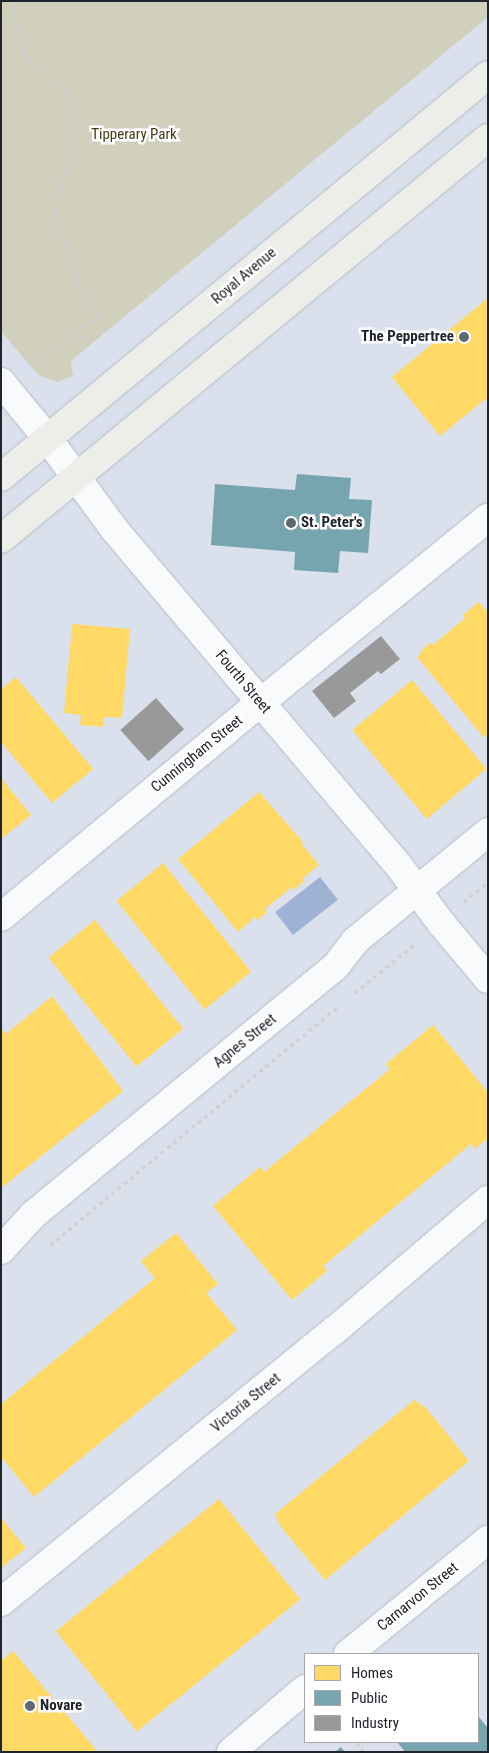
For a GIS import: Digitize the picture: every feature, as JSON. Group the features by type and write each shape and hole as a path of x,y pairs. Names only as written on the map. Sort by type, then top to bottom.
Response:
{"main road":[{"name":"Royal Avenue","path":"1,477 488,75"},
{"path":"1,539 488,138"}],"street":[{"name":"Fourth Street","path":"1,382 48,439 114,529 418,889 441,923 488,979"},
{"name":"Cunningham Street","path":"1,917 261,702 488,518"},
{"name":"Agnes Street","path":"1,1250 34,1214 335,967 355,941 488,832"},
{"name":"Victoria Street","path":"1,1602 335,1330 488,1200"},
{"name":"Carnarvon Street","path":"349,1653 488,1540"},
{"path":"231,1752 304,1690"}],"path":[{"path":"12,1 22,52 67,94 76,120 73,159 60,186 55,211 76,275 79,291 98,314 38,363"},
{"path":"462,904 488,882"},
{"path":"352,995 422,938"},
{"path":"47,1247 344,1002"}],"green space":[{"name":"Tipperary Park","path":"1,1 488,1 488,17 73,359 71,362 73,376 57,382 41,376 32,368 1,331"}],"water":[{"path":"320,877 338,900 293,935 275,912"}],"building: Homes":[{"name":"The Peppertree","path":"488,298 488,397 440,436 392,377"},
{"path":"479,602 488,613 488,735 484,738 417,657 431,642 433,645 465,618 463,615"},
{"path":"72,624 130,629 122,718 104,717 103,727 80,725 81,715 64,713"},
{"path":"16,677 93,769 52,803 1,742 1,689"},
{"path":"412,680 487,769 427,819 352,730"},
{"path":"1,778 31,815 1,839"},
{"path":"259,792 303,842 301,843 319,865 302,879 304,881 294,890 292,887 265,909 267,912 258,920 255,917 238,932 178,859"},
{"path":"163,863 251,972 204,1010 116,901"},
{"path":"95,920 183,1029 136,1067 48,958"},
{"path":"52,996 123,1091 1,1188 1,1028 6,1034"},
{"path":"433,1025 488,1093 488,1138 475,1149 471,1144 323,1266 327,1271 292,1300 213,1206 260,1167 264,1172 390,1069 386,1064"},
{"path":"176,1233 218,1284 206,1293 237,1330 34,1497 3,1459 1,1461 1,1404 155,1278 141,1261"},
{"path":"414,1400 426,1408 469,1461 325,1580 281,1527 275,1514"},
{"path":"219,1499 300,1599 137,1731 56,1631"},
{"path":"1,1518 26,1548 1,1568"},
{"name":"Novare","path":"13,1651 98,1752 1,1752 1,1661"}],"building: Public":[{"name":"St. Peter's","path":"297,474 351,478 349,499 372,500 368,553 340,551 338,573 294,570 295,552 211,545 215,484 295,490"},
{"path":"479,1717 488,1728 488,1752 405,1752 398,1743 479,1743"},
{"path":"341,1747 345,1752 335,1752"}],"building: Industry":[{"path":"381,636 400,659 381,674 378,671 350,693 356,701 334,718 312,691"},
{"path":"156,698 184,729 148,761 120,730"}],"place":[{"name":"The Peppertree","path":"464,337"},
{"name":"St. Peter's","path":"291,523"},
{"name":"Novare","path":"30,1706"}]}
